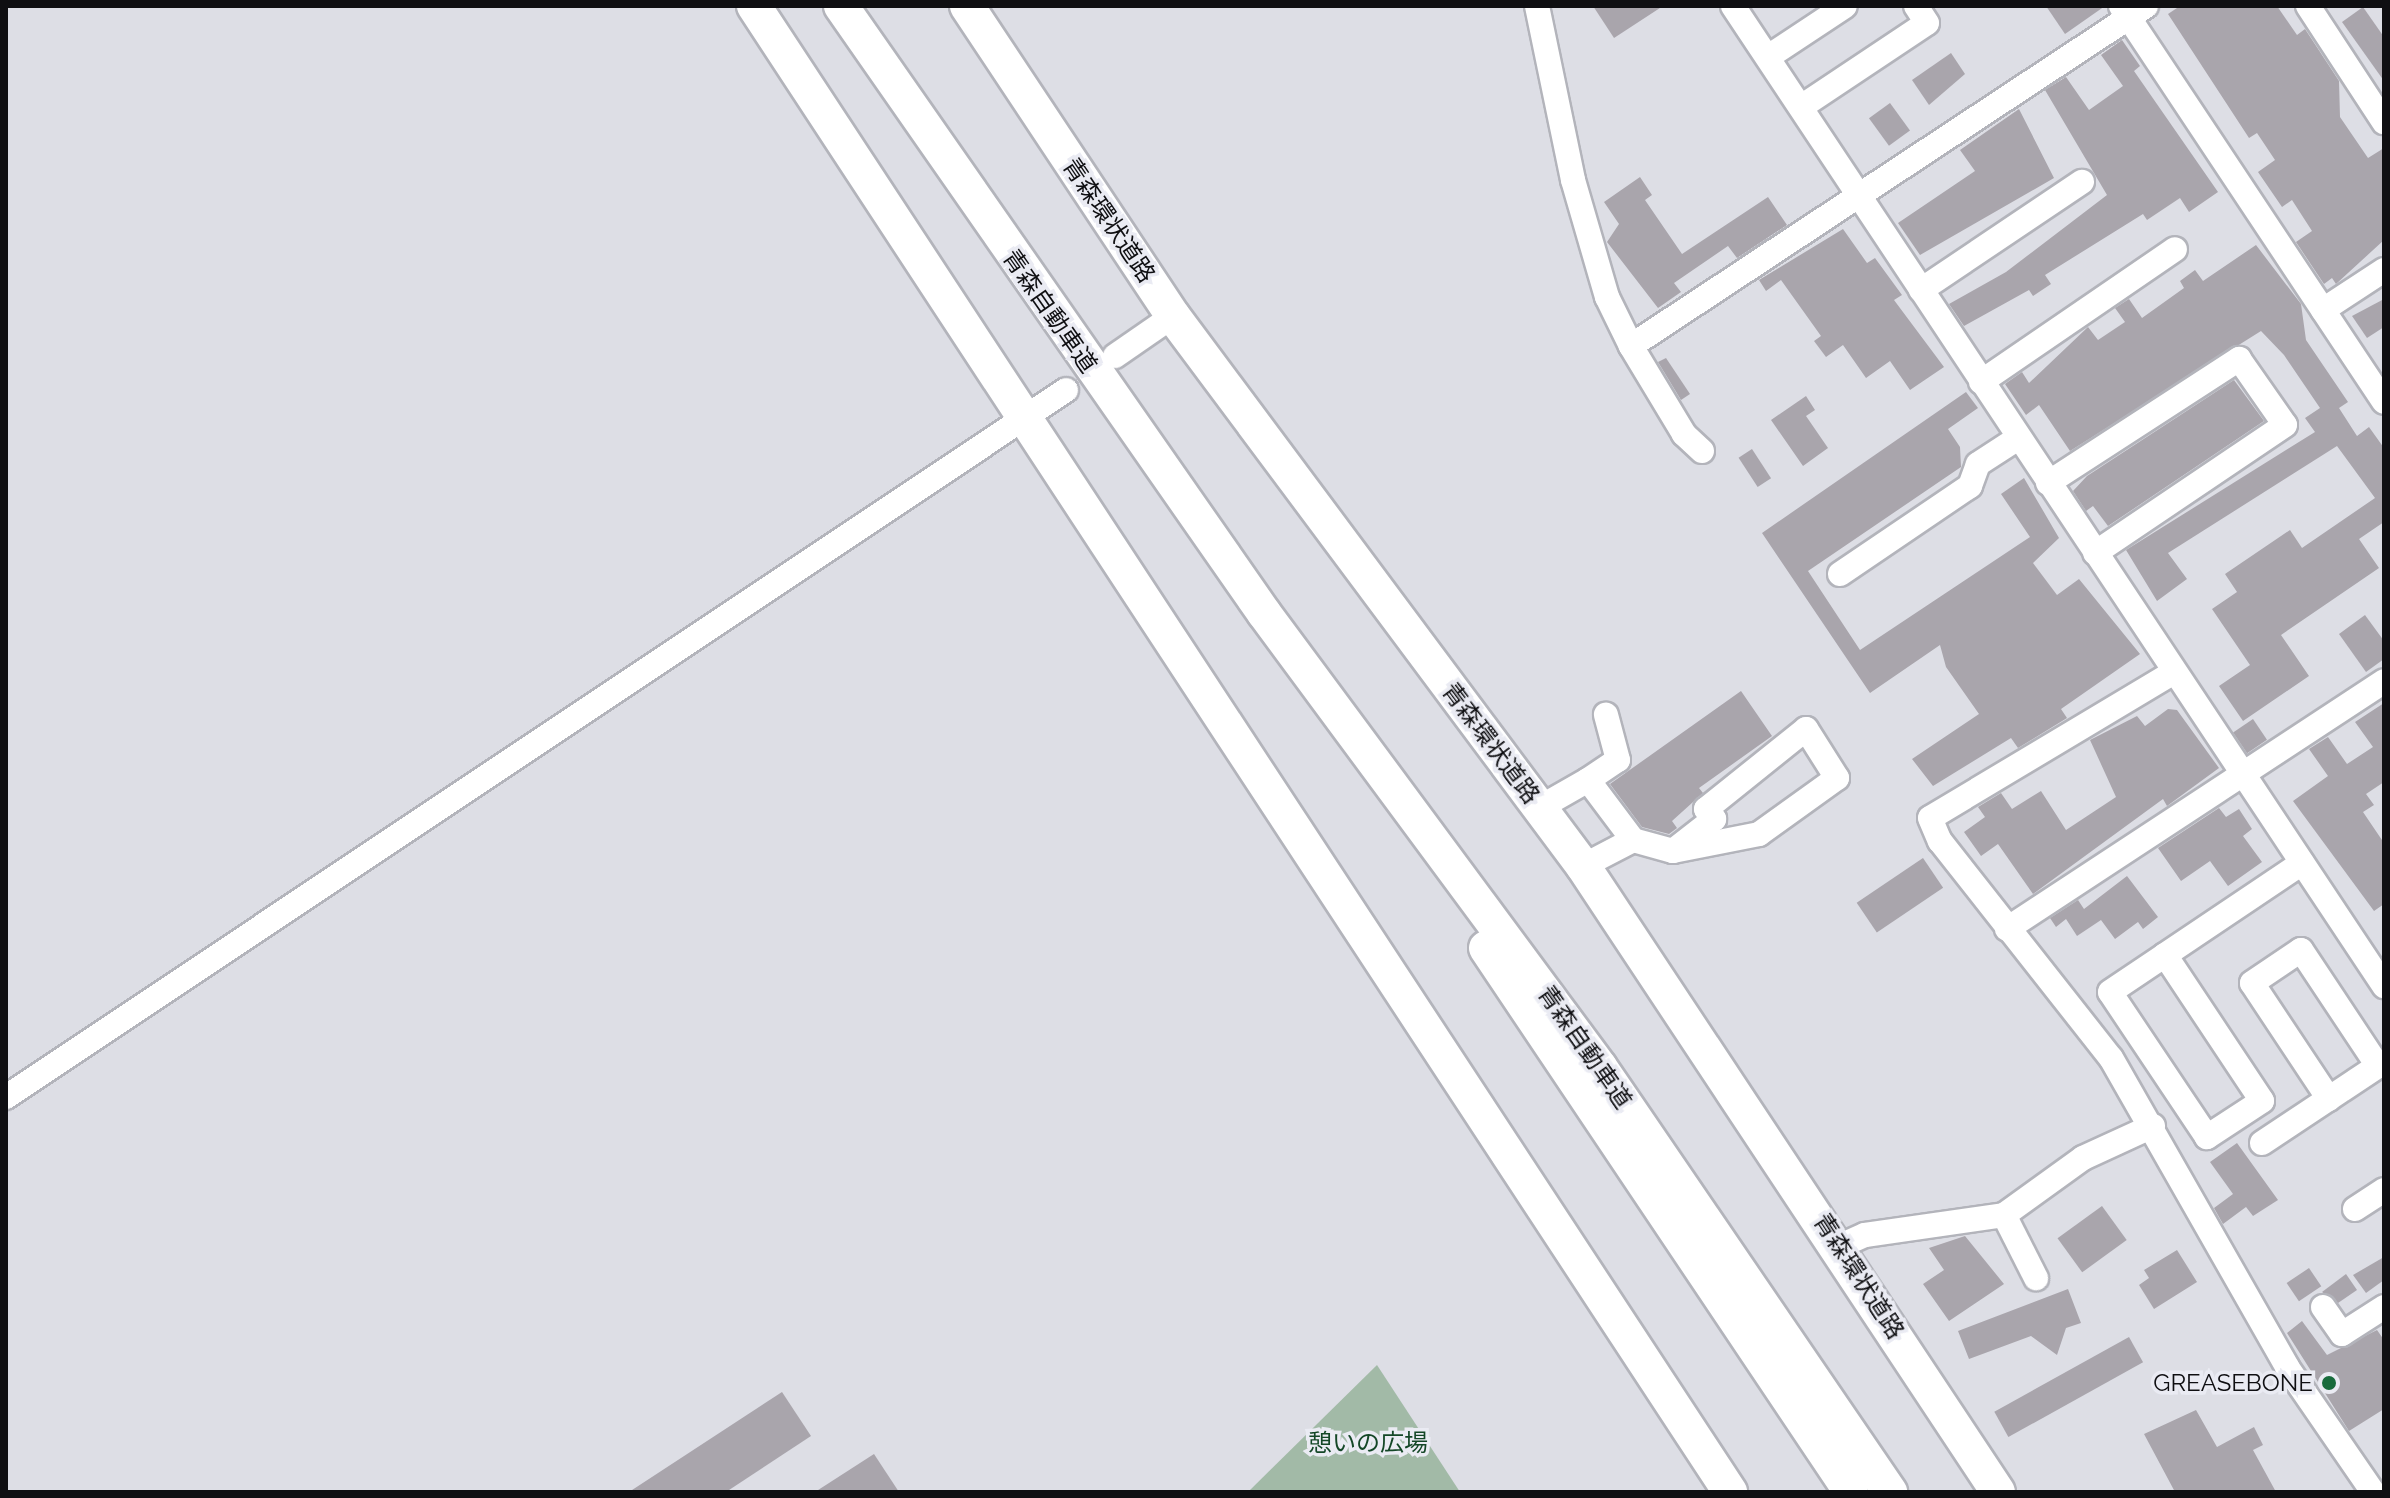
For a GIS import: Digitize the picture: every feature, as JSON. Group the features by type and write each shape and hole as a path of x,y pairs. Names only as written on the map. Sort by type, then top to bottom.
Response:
{"highway":[{"path":"754,6 1030,416 1730,1492"},
{"name":"青森自動車道","path":"841,6 1264,613 1851,1492"},
{"name":"青森環状道路","path":"967,6 1173,316 1583,866 1840,1246 1998,1492"},
{"name":"青森自動車道","path":"1264,613 1600,1067 1890,1492"}],"street":[{"path":"1537,6 1573,180 1607,297 1631,346 1684,434 1702,451"},
{"path":"1733,6 2384,986"},
{"path":"1768,57 1845,6"},
{"path":"1801,107 1927,23 1916,6"},
{"path":"2311,7 2384,122"},
{"path":"1631,346 1861,196 2131,10 2384,402"},
{"path":"1921,290 2082,182"},
{"path":"1981,382 2175,249"},
{"path":"2323,310 2384,270"},
{"path":"1115,356 1173,316"},
{"path":"2048,483 2239,359 2285,425 2095,553"},
{"path":"6,1097 1066,390"},
{"path":"1840,574 1970,486 1978,464 2018,438"},
{"path":"2174,672 1930,818 2007,929 2111,1058 2153,1126 2287,1367 2373,1492"},
{"path":"2007,929 2383,684"},
{"path":"1539,808 1618,760 1606,715"},
{"path":"1588,780 1633,840 1673,851 1759,834 1837,778 1806,729 1706,809 1714,819 1673,851"},
{"path":"1583,866 1633,840"},
{"path":"2165,955 2262,1101 2207,1137 2110,992 2165,955 2302,863"},
{"path":"2262,1143 2329,1099 2381,1064 2301,950 2252,983 2329,1099"},
{"path":"1840,1246 1865,1235 2004,1215 2083,1158 2153,1126"},
{"path":"2355,1209 2384,1190"},
{"path":"2004,1215 2036,1278"},
{"path":"2323,1307 2342,1334 2384,1307"}],"green space":[{"name":"憩いの広場","path":"1377,1365 1460,1492 1248,1492"}],"building":[{"path":"1593,6 1663,6 1614,38"},
{"path":"2046,6 2105,6 2065,34"},
{"path":"2180,6 2277,6 2297,35 2305,29 2339,81 2340,117 2368,158 2384,148 2384,240 2336,284 2332,278 2324,284 2296,242 2312,231 2292,200 2282,207 2258,172 2275,160 2257,133 2249,138 2168,14"},
{"path":"2363,7 2384,37 2384,81 2342,22"},
{"path":"2122,40 2140,66 2134,71 2218,192 2189,212 2180,198 2147,220 2143,214 2045,275 2051,284 2033,296 2029,290 1964,326 1949,304 2006,272 2107,195 2045,90 2066,77 2089,110 2123,86 2101,55"},
{"path":"1951,53 1965,74 1929,105 1912,80"},
{"path":"1890,103 1910,131 1889,146 1869,118"},
{"path":"2019,109 2054,178 1920,255 1898,223 1975,171 1960,150"},
{"path":"1640,177 1652,195 1645,200 1682,254 1768,197 1787,225 1737,258 1728,246 1674,283 1681,292 1658,308 1607,242 1619,224 1604,202"},
{"path":"1843,229 1867,263 1875,258 1902,295 1894,300 1944,367 1910,390 1890,361 1866,378 1843,345 1826,357 1814,341 1821,336 1781,280 1766,291 1759,280"},
{"path":"2256,245 2301,304 2306,340 2348,402 2339,408 2357,436 2369,427 2384,448 2384,522 2359,539 2379,568 2281,635 2309,676 2243,721 2219,686 2250,665 2212,609 2237,592 2225,574 2290,530 2302,548 2375,498 2337,446 2168,553 2187,579 2157,601 2126,550 2315,432 2305,418 2320,408 2284,355 2261,331 2070,451 2039,405 2026,415 2005,384 2022,372 2029,383 2088,327 2098,340 2125,322 2115,308 2129,299 2142,318 2184,288 2180,281 2195,270 2203,281"},
{"path":"2384,299 2384,327 2367,338 2352,316"},
{"path":"1666,358 1690,394 1681,400 1658,362"},
{"path":"2234,380 2264,421 2108,526 2093,506 2086,511 2073,491 2087,476"},
{"path":"1966,392 1978,408 1948,429 1960,447 1961,467 1808,571 1860,650 2030,537 2001,494 2024,478 2059,538 2033,563 2057,595 2079,579 2140,654 2061,709 2067,718 2018,748 2011,738 1933,786 1912,759 1979,714 1946,667 1940,645 1870,693 1762,533"},
{"path":"1806,396 1815,410 1806,416 1828,448 1803,466 1771,420"},
{"path":"1752,449 1771,478 1758,487 1739,458"},
{"path":"2365,615 2384,641 2384,659 2366,672 2339,634"},
{"path":"1741,691 1772,736 1699,788 1703,793 1672,821 1677,828 1669,834 1642,827 1610,784"},
{"path":"2384,703 2384,782 2366,794 2374,805 2363,812 2384,843 2384,904 2374,911 2293,801 2328,776 2309,749 2328,737 2347,764 2373,747 2355,722"},
{"path":"2168,709 2177,710 2219,768 2167,806 2163,799 2033,894 1998,844 1981,856 1964,832 1985,817 1978,807 2001,793 2012,809 2041,791 2066,830 2116,797 2090,740 2137,716 2145,726"},
{"path":"2253,719 2267,740 2247,753 2233,732"},
{"path":"2219,808 2226,817 2239,809 2252,829 2243,836 2262,862 2228,886 2210,861 2181,881 2158,848"},
{"path":"1923,858 1943,888 1877,933 1857,903"},
{"path":"2127,876 2158,917 2143,929 2138,922 2115,939 2101,920 2077,936 2066,919 2056,927 2050,918 2078,900 2084,909"},
{"path":"2237,1143 2278,1200 2253,1216 2246,1207 2223,1224 2214,1208 2233,1194 2210,1162"},
{"path":"2102,1206 2127,1240 2082,1272 2058,1238"},
{"path":"1965,1236 2004,1284 1949,1321 1923,1284 1944,1270 1929,1248"},
{"path":"2177,1250 2197,1282 2154,1309 2139,1285 2149,1278 2144,1270"},
{"path":"2384,1257 2384,1280 2366,1293 2353,1275"},
{"path":"2309,1268 2321,1286 2299,1301 2287,1283"},
{"path":"2346,1274 2357,1290 2338,1303 2322,1292"},
{"path":"2068,1289 2081,1323 2066,1328 2057,1355 2031,1336 1969,1359 1958,1331"},
{"path":"2302,1321 2327,1355 2377,1330 2384,1340 2384,1409 2349,1431 2287,1333"},
{"path":"2129,1337 2143,1362 2008,1437 1994,1412"},
{"path":"782,1392 811,1436 726,1492 629,1492"},
{"path":"2196,1410 2217,1447 2254,1427 2263,1445 2253,1450 2276,1492 2175,1492 2144,1434"},
{"path":"874,1454 899,1492 815,1492"}],"place":[{"name":"GREASEBONE","path":"2329,1383"}]}
